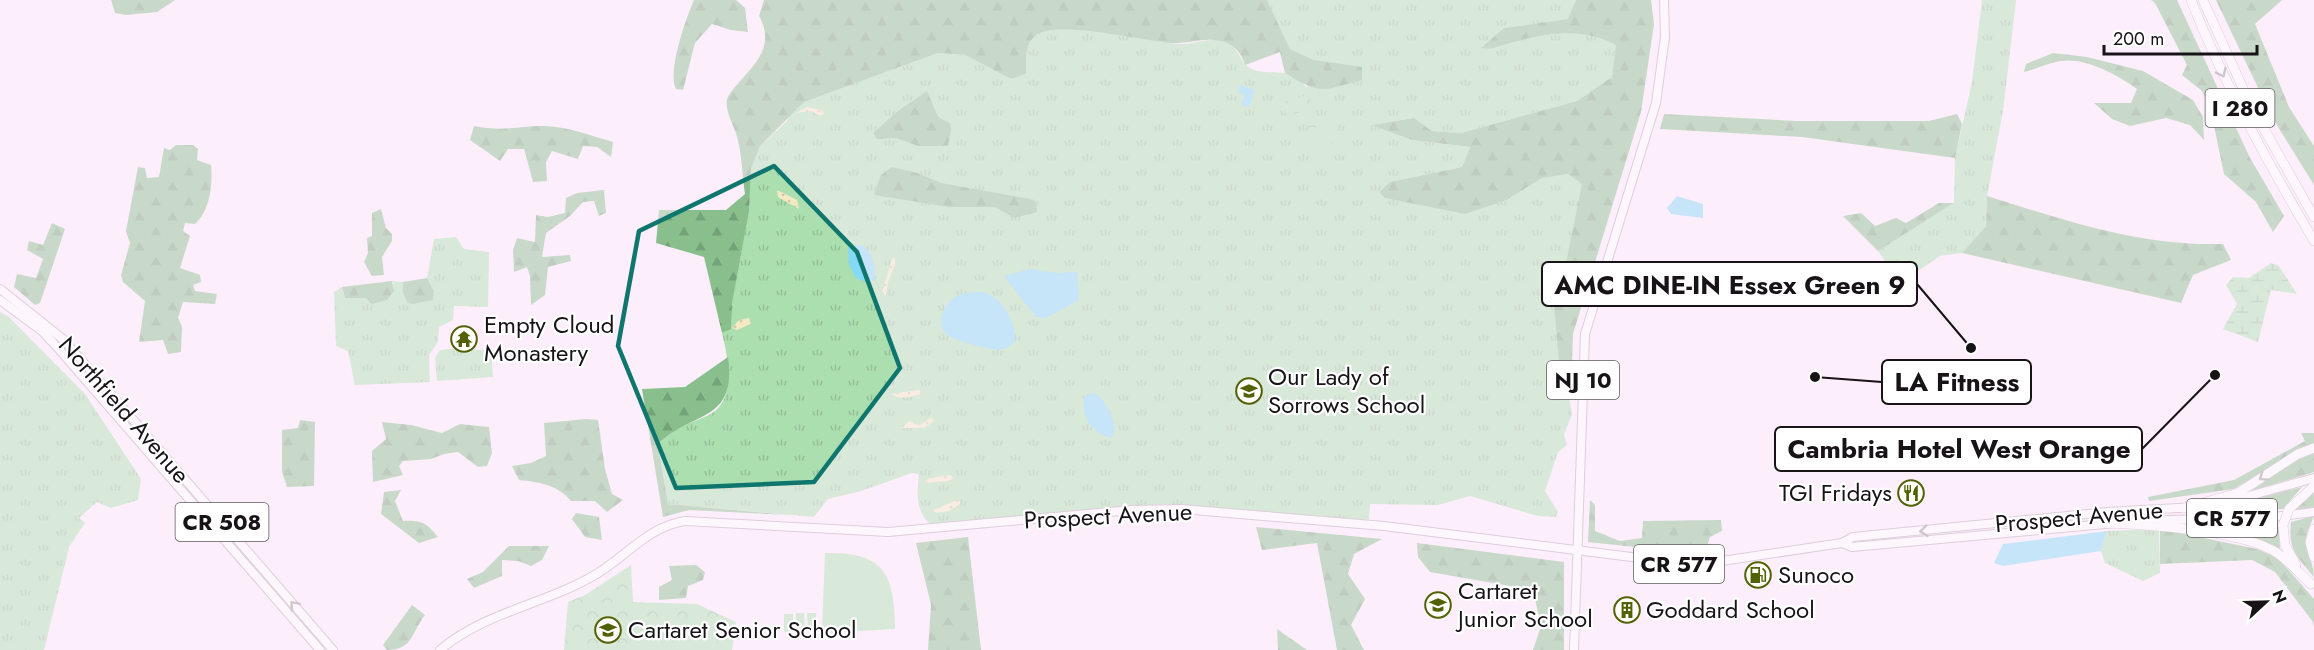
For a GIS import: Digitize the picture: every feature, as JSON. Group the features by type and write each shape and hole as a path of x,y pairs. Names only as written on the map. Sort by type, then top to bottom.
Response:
{"highway":[{"name":"I 280","path":"2191,0 2220,70 2265,157 2314,241"},
{"name":"I 280","path":"2203,0 2251,106 2314,217"},
{"path":"2184,508 2238,492 2288,460 2314,448"},
{"path":"2312,586 2287,551 2283,525 2289,509 2299,497 2314,486"},
{"path":"2109,524 2164,526 2258,544 2277,553 2312,586"},
{"path":"2314,529 2310,542 2314,558"}],"main road":[{"name":"NJ 10","path":"1577,551 1585,334 1656,103 1665,37 1664,0"},
{"name":"Northfield Avenue","path":"0,288 64,340 320,650"},
{"name":"Northfield Avenue","path":"0,300 42,331 333,650"},
{"name":"Prospect Avenue","path":"440,650 474,627 587,579 664,526 685,521 888,532 1131,510 1181,509 1384,526 1695,565 1842,543 1853,537 2213,506 2314,478"},
{"name":"Prospect Avenue","path":"1842,543 1852,547 2109,524 2273,517 2314,512"},
{"path":"1574,650 1577,551"}],"highlighted area":[{"path":"774,166 857,252 900,368 814,482 676,488 618,346 639,231"}],"green space":[{"path":"111,0 175,0 157,12 126,15 115,13"},
{"path":"694,0 736,0 745,8 748,32 712,24 695,43 683,90 676,89 674,70 676,58 682,32"},
{"path":"764,0 1267,0 1290,49 1314,60 1362,67 1362,80 1330,88 1315,88 1285,73 1280,52 1245,65 1239,52 1233,46 1214,40 1171,43 1086,31 1054,30 1043,32 1032,39 1027,49 1026,74 1011,79 965,55 938,53 804,102 760,146 751,169 749,212 732,303 731,329 722,333 704,257 656,243 659,210 726,210 745,194 740,148 727,101 734,88 762,52 765,41 764,29 759,16"},
{"path":"1267,0 1576,0 1569,19 1504,28 1482,48 1491,49 1539,36 1570,33 1601,38 1617,45 1612,77 1577,101 1461,133 1432,131 1413,118 1372,125 1412,140 1470,147 1462,167 1390,182 1542,178 1557,169 1585,178 1569,289 1576,300 1566,295 1567,388 1572,414 1564,435 1567,445 1558,452 1545,491 1558,512 1556,517 1538,516 1470,496 1438,505 1370,504 1369,520 1163,504 932,526 926,520 918,502 919,474 912,473 861,491 828,499 814,517 668,504 658,444 676,430 707,416 723,401 727,390 728,367 722,333 726,331 749,212 751,169 760,146 788,120 786,117 802,100 812,99 938,53 965,55 1011,79 1026,74 1027,49 1032,39 1043,32 1055,30 1089,31 1179,44 1218,40 1232,47 1245,64 1254,70 1287,74 1307,87 1314,60 1290,49"},
{"path":"1576,0 1651,0 1654,24 1641,112 1573,334 1571,397 1560,371 1554,305 1561,295 1576,299 1562,283 1582,184 1568,174 1542,178 1506,200 1465,214 1385,198 1379,192 1390,182 1462,167 1470,147 1412,140 1371,125 1414,118 1432,131 1461,133 1577,101 1612,77 1616,45 1601,38 1570,33 1539,36 1491,49 1481,48 1504,28 1568,19"},
{"path":"1982,0 2016,0 2003,111 1987,196 1986,226 1962,253 1940,256 1900,283 1878,251 1954,203 1955,158 1972,82"},
{"path":"2151,0 2177,0 2249,156 2284,216 2273,232 2256,202 2224,174 2211,111 2202,91 2182,75 2187,65 2155,3"},
{"path":"2216,0 2282,0 2255,24 2289,107 2314,146 2314,185 2272,117"},
{"path":"2053,53 2087,57 2143,71 2193,100 2203,117 2204,140 2190,125 2166,118 2130,126 2112,119 2094,103 2131,103 2137,89 2091,64 2070,60 2024,72 2026,64"},
{"path":"927,91 938,117 950,123 948,146 918,146 896,138 877,139 873,133 898,111"},
{"path":"1309,95 1316,120 1289,126 1283,102"},
{"path":"1305,99 1307,107 1290,112 1287,104"},
{"path":"1308,110 1311,119 1293,123 1291,115"},
{"path":"1664,114 1797,121 1929,121 1957,114 1962,124 1955,158 1802,137 1660,129"},
{"path":"1335,119 1342,144 1315,151 1309,126"},
{"path":"1331,123 1333,131 1316,136 1313,128"},
{"path":"474,126 502,129 552,126 570,129 613,142 611,157 597,147 583,146 578,159 552,151 546,162 547,181 533,182 524,149 508,149 500,161 470,140"},
{"path":"1334,134 1337,142 1319,147 1317,139"},
{"path":"176,145 193,145 198,149 197,160 211,165 212,172 211,189 204,212 195,224 185,223 183,231 190,236 180,268 200,275 201,282 193,285 195,291 217,294 215,304 183,302 178,318 182,326 181,352 168,354 163,340 139,342 145,301 123,282 121,275 130,243 126,231 138,167 145,168 147,178 159,177 164,148 170,150"},
{"path":"892,167 917,173 941,183 1030,199 1036,202 1037,212 1014,218 995,207 949,207 874,195 881,175"},
{"path":"604,190 606,213 599,216 594,201 583,202 570,216 546,233 542,257 570,255 571,261 548,267 545,295 531,305 530,276 527,267 514,272 513,250 517,238 535,242 536,215 548,217 565,213 566,198 577,193"},
{"path":"1987,196 2075,223 2132,236 2192,244 2223,244 2231,260 2193,275 2181,303 1962,253 1986,226"},
{"path":"1939,203 1954,203 1878,251 1843,216 1861,213 1875,226 1896,218 1906,223"},
{"path":"381,209 386,228 392,234 392,241 382,257 384,275 372,276 364,262 368,253 367,238 372,236 372,213"},
{"path":"52,223 65,229 40,303 35,305 14,287 17,274 36,278 43,259 27,250 29,241 43,245"},
{"path":"456,237 464,249 489,252 488,307 454,306 453,320 439,327 438,342 429,355 430,382 355,385 348,351 336,346 334,292 342,287 345,298 366,298 394,284 392,281 403,282 403,293 414,304 432,300 434,291 427,278 434,239"},
{"path":"2271,263 2279,266 2297,294 2271,290 2258,342 2223,329 2237,304 2226,285 2233,277 2249,278"},
{"path":"427,278 434,291 433,300 408,303 403,293 403,282"},
{"path":"392,281 394,291 387,300 372,304 365,298 345,298 342,287"},
{"path":"0,312 9,317 85,394 141,479 138,500 111,508 97,502 79,518 85,523 69,547 44,650 0,650"},
{"path":"440,350 491,350 493,377 437,381 435,358"},
{"path":"728,357 729,378 726,394 719,405 671,433 658,444 668,504 789,515 689,510 663,517 642,389 685,387"},
{"path":"300,420 315,422 314,486 287,487 282,472 282,430 298,428"},
{"path":"598,420 605,469 612,494 623,500 607,512 595,501 571,501 554,488 541,483 519,480 512,466 531,463 546,456 544,423"},
{"path":"382,422 411,425 442,433 460,424 489,427 492,453 487,466 478,467 458,452 431,459 403,461 399,466 403,475 373,482 372,451 386,439"},
{"path":"2301,433 2314,433 2314,445 2290,455 2234,489 2149,501 2148,497 2234,480 2305,441"},
{"path":"2314,453 2314,472 2251,491 2294,461"},
{"path":"2302,487 2283,509 2219,512 2232,505"},
{"path":"401,490 395,501 403,521 423,523 438,537 419,543 381,514 384,492"},
{"path":"2314,492 2314,507 2295,510"},
{"path":"1590,500 1595,505 1595,531 1620,541 1642,538 1643,521 1721,520 1722,531 1710,537 1706,550 1691,553 1588,542"},
{"path":"576,513 599,517 602,540 585,537 572,519"},
{"path":"2314,516 2306,540 2314,577 2292,547 2290,532 2291,522"},
{"path":"2279,523 2280,549 2253,538 2204,526"},
{"path":"1256,527 1382,539 1354,554 1348,574 1365,599 1351,625 1364,650 1337,650 1317,543 1262,550"},
{"path":"2159,529 2160,573 2143,581 2105,563 2101,551 2107,531"},
{"path":"2160,529 2257,549 2278,558 2314,599 2314,628 2313,622 2275,572 2252,560 2160,564"},
{"path":"968,537 981,650 928,650 931,605 916,543"},
{"path":"1417,543 1564,562 1564,650 1533,650 1541,626 1533,590 1430,572 1418,557"},
{"path":"509,546 549,546 542,560 531,566 518,561 502,560 502,576 474,588 467,579 483,572"},
{"path":"825,553 861,557 873,562 882,570 892,594 895,629 825,633 822,630"},
{"path":"631,565 633,602 697,604 736,622 732,650 564,650 568,602 585,595"},
{"path":"696,565 705,572 703,580 688,586 686,598 659,600 659,587 672,580 669,566"},
{"path":"412,605 425,615 407,644 387,650 383,645"},
{"path":"796,613 804,613 805,631 796,631"},
{"path":"807,613 816,613 816,632 808,632"},
{"path":"784,614 793,614 793,632 784,632"},
{"path":"647,623 718,630 716,650 645,650"},
{"path":"1277,629 1307,650 1278,650"}],"sand":[{"path":"807,107 822,110 824,114 820,116 811,111 796,113"},
{"path":"777,190 797,200 799,209 778,197"},
{"path":"895,258 886,296 882,292 892,259"},
{"path":"749,318 751,324 737,330 732,328 739,320"},
{"path":"919,390 922,394 910,397 897,397 891,394"},
{"path":"932,417 934,421 924,428 902,428 909,421 920,425"},
{"path":"950,475 953,478 949,481 925,483 929,478"},
{"path":"957,500 960,504 949,511 936,513 933,510"}],"water":[{"path":"1240,85 1255,90 1249,107 1241,105 1245,95 1238,93"},
{"path":"1677,196 1703,204 1703,218 1671,214 1667,208"},
{"path":"862,245 869,252 874,265 875,279 868,283 856,278 849,265 848,247"},
{"path":"1030,269 1056,273 1077,272 1079,300 1046,318 1036,317 1004,276"},
{"path":"971,292 982,292 995,298 1010,318 1015,341 1006,348 995,350 963,342 949,336 943,329 941,318 943,312 954,298"},
{"path":"1093,393 1106,405 1113,419 1114,433 1111,438 1098,433 1086,417 1085,396"},
{"path":"2107,531 2101,551 2003,566 1994,563 2003,544"}],"place":[{"name":"Empty Cloud Monastery","path":"464,339"},
{"name":"AMC DINE-IN Essex Green 9","path":"1971,348"},
{"name":"Cambria Hotel West Orange","path":"2215,375"},
{"name":"LA Fitness","path":"1815,377"},
{"name":"Our Lady of Sorrows School","path":"1249,391"},
{"name":"TGI Fridays","path":"1911,493"},
{"name":"Sunoco","path":"1758,575"},
{"name":"Cartaret Junior School","path":"1438,605"},
{"name":"Goddard School","path":"1627,610"},
{"name":"Cartaret Senior School","path":"608,630"}]}
